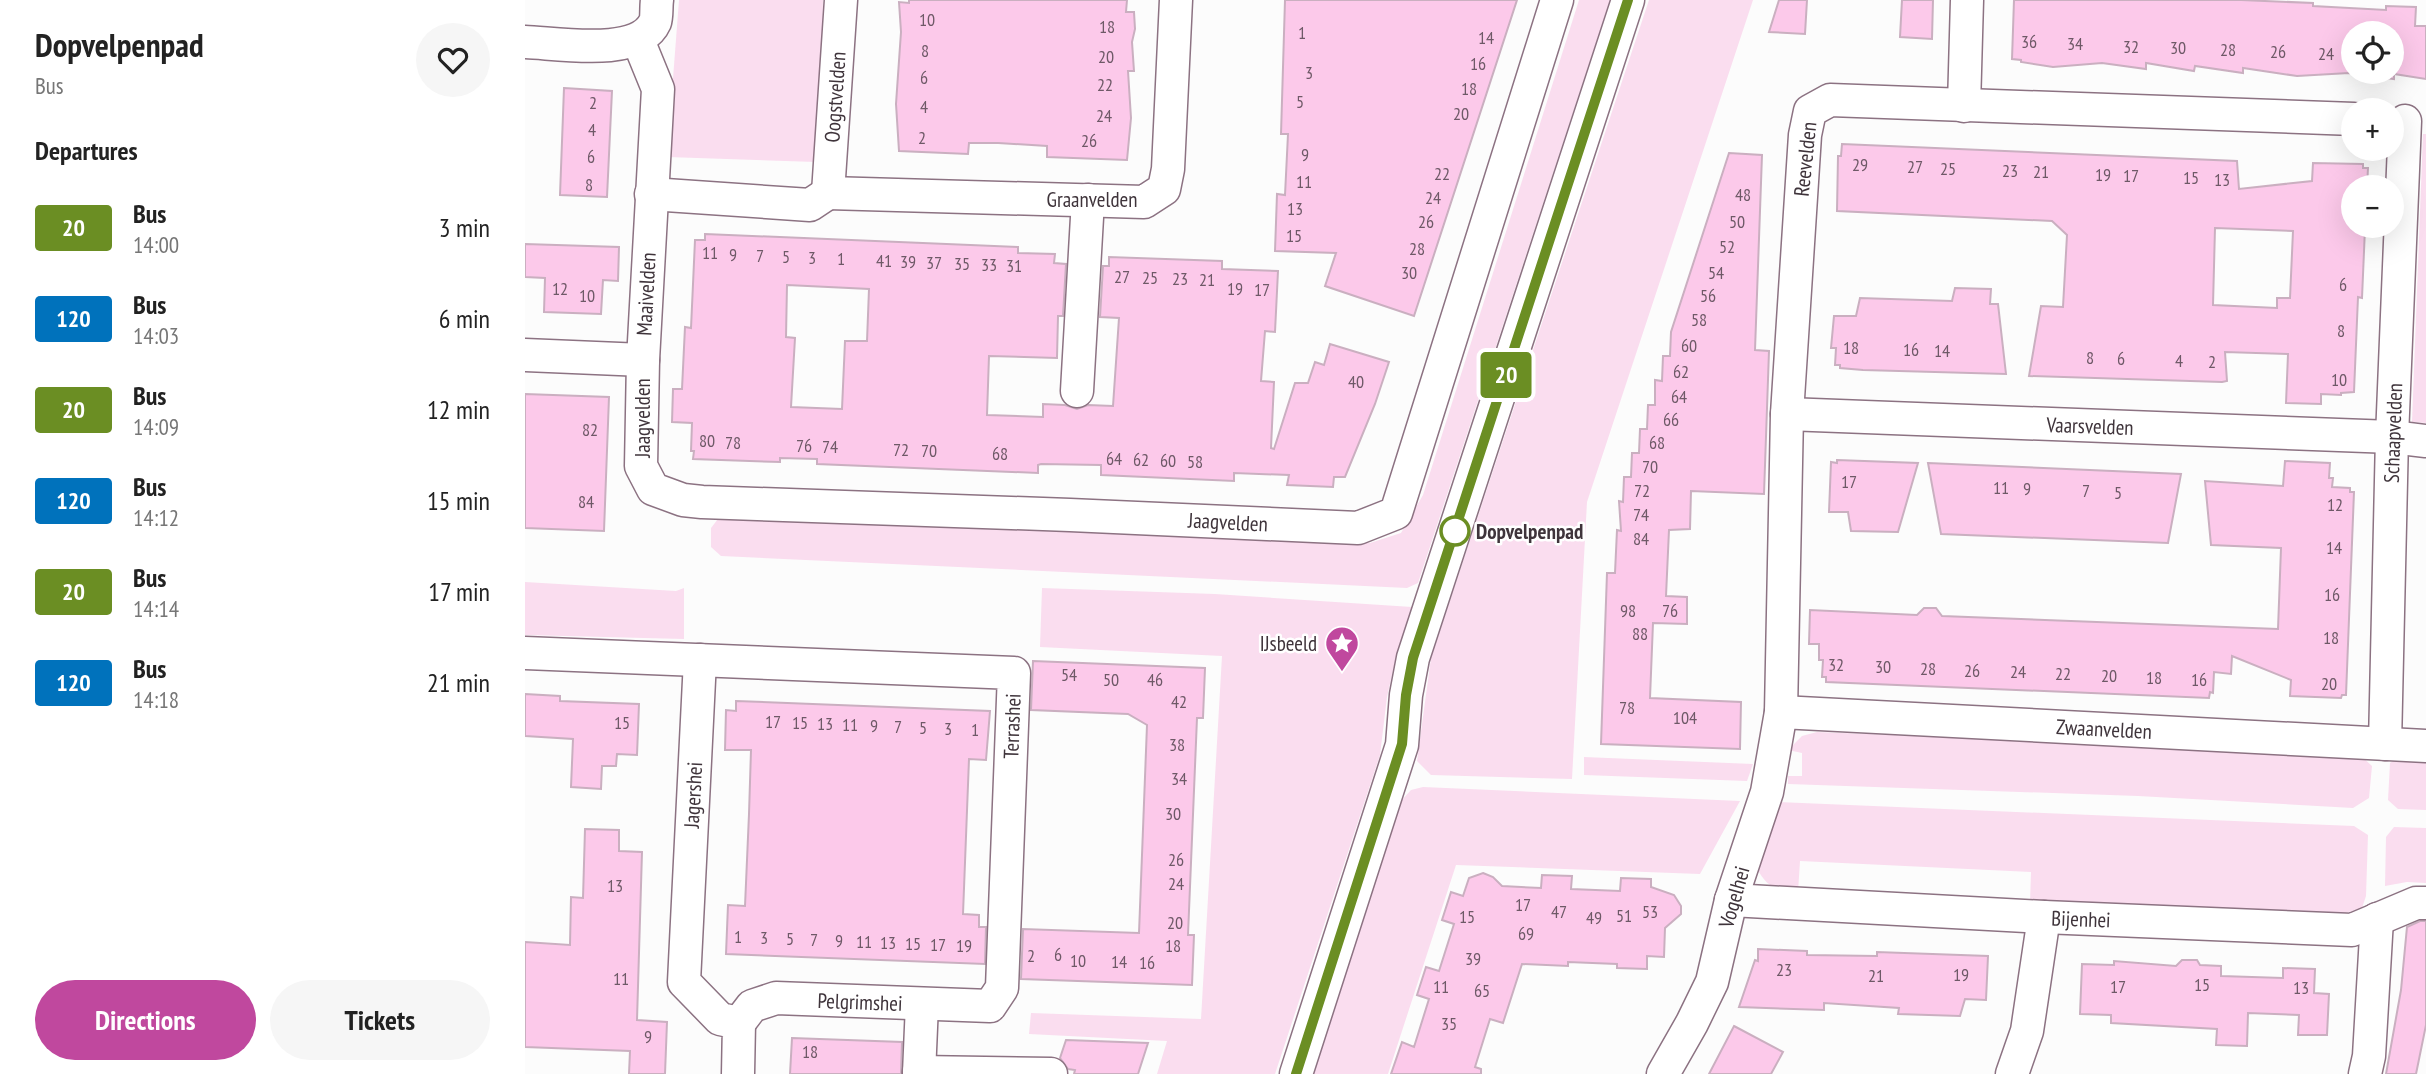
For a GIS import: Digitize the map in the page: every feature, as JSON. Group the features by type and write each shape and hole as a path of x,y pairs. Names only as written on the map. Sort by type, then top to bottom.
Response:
{"street":[{"path":"525,42 611,46 638,40 655,22 657,0"},
{"name":"Oogstvelden","path":"828,193 841,0"},
{"name":"Graanvelden","path":"828,193 1144,202 1164,189 1168,169 1176,0"},
{"name":"Jaagvelden","path":"643,360 641,467 653,489 683,500 1358,528 1396,513 1557,0"},
{"path":"1296,1074 1402,744 1406,695 1413,658 1629,0"},
{"path":"1964,106 1967,0"},
{"name":"Maaivelden","path":"525,355 643,360 658,89 638,40"},
{"name":"Reevelden","path":"1781,712 1787,414 1805,135 1810,111 1831,100 2341,119"},
{"name":"Schaapvelden","path":"2385,744 2392,438 2408,121"},
{"path":"651,194 810,205 828,193"},
{"path":"1077,391 1089,200"},
{"name":"Vaarsvelden","path":"1787,414 2426,441"},
{"path":"525,653 699,660"},
{"name":"Terrashei","path":"699,660 1014,673 1002,988 990,1006"},
{"name":"Jagershei","path":"699,660 684,982 720,1020 739,1023"},
{"name":"Zwaanvelden","path":"1781,712 2426,746"},
{"name":"Vogelhei","path":"1663,1074 1712,982 1731,900 1767,792 1781,712"},
{"name":"Bijenhei","path":"1731,900 2044,918 2352,930 2416,902 2426,903"},
{"path":"2012,1074 2027,1031 2044,918"},
{"path":"2365,1074 2369,1056 2377,919"},
{"name":"Pelgrimshei","path":"739,1023 752,1006 776,998 990,1006"},
{"path":"922,1004 919,1073 1051,1074"},
{"path":"738,1074 739,1023"}],"shaded area":[{"path":"679,0 823,0 820,153 816,162 667,157"},
{"path":"1579,0 1610,0 1418,583 1407,588 721,556 711,547 711,528 721,515 1370,543 1401,533 1423,495"},
{"path":"1649,0 1753,0 1587,502 1572,779 1431,775 1417,761 1431,658"},
{"path":"2423,134 2426,134 2426,423 2412,422"},
{"path":"525,582 676,591 684,588 684,639 525,635"},
{"path":"1042,588 1215,594 1412,607 1397,652 1387,697 1380,755 1275,1074 1157,1074 1167,1041 1029,1034 1031,1013 1201,1019 1222,656 1040,647"},
{"path":"1817,732 2358,753 2372,766 2369,798 2353,808 2138,796 1788,784 1788,776 1802,776 1802,753 1788,750 1802,736"},
{"path":"2402,755 2426,756 2426,810 2398,809 2388,800 2390,763"},
{"path":"1584,757 1753,764 1747,781 1584,775"},
{"path":"1423,787 1740,801 1700,874 1456,865 1388,1074 1313,1074 1400,802 1411,790"},
{"path":"1778,802 2354,826 2368,835 2366,896 2362,908 2342,914 2030,903 2031,872 1800,861 1798,892 1784,890 1768,884 1757,868"},
{"path":"2394,827 2426,828 2426,883 2407,882 2385,886 2386,837"}],"building":[{"path":"909,0 1127,0 1126,12 1134,12 1135,29 1132,42 1134,71 1128,71 1131,118 1127,160 1047,157 1047,146 998,143 969,143 968,154 899,151 896,104 901,32 899,2 909,3"},
{"path":"1285,0 1517,0 1414,316 1325,286 1336,253 1275,251 1277,194 1285,195 1288,134 1281,134"},
{"path":"1779,0 1807,0 1805,34 1769,32"},
{"path":"1902,0 1933,0 1932,39 1900,37"},
{"path":"2014,0 2241,0 2386,10 2386,6 2416,7 2415,26 2426,26 2426,79 2404,76 2404,21 2341,21 2341,73 2297,76 2243,68 2243,73 2195,66 2194,71 2146,63 2146,69 2102,63 2053,67 2012,59"},
{"path":"564,88 612,91 607,197 560,195"},
{"path":"1842,144 2237,161 2239,189 2312,181 2313,163 2363,164 2363,168 2368,168 2368,175 2341,175 2341,238 2365,238 2362,298 2358,297 2354,392 2341,395 2321,394 2321,404 2286,403 2288,354 2225,352 2227,381 2222,382 2029,376 2041,306 2063,307 2067,235 2052,221 1837,211 1838,156 1841,156","holes":["2215,228 2293,231 2290,298 2277,298 2277,308 2213,305"]},
{"path":"1729,153 1762,155 1755,350 1769,351 1764,494 1691,491 1690,529 1669,530 1666,596 1687,597 1687,624 1653,623 1650,698 1741,702 1740,749 1601,744 1607,573 1615,573 1617,530 1621,531 1619,501 1623,502 1624,477 1631,477 1632,453 1639,453 1640,429 1647,429 1648,405 1655,405 1655,380 1662,381 1663,356 1670,356 1671,332"},
{"path":"705,234 1018,247 1018,253 1055,254 1054,263 1066,264 1063,316 1058,316 1057,358 989,356 987,415 1043,417 1043,404 1065,405 1077,409 1088,405 1113,406 1119,318 1100,317 1103,266 1109,266 1109,257 1222,261 1222,269 1278,271 1275,332 1265,331 1261,381 1274,382 1271,448 1274,449 1295,383 1308,383 1315,362 1324,365 1330,344 1389,362 1345,477 1334,477 1333,487 1287,485 1289,475 1234,473 1234,481 1101,475 1101,465 1041,464 1038,465 1038,473 817,464 817,459 780,458 780,462 693,459 692,423 672,422 673,389 682,389 685,327 691,328 695,240 705,240","holes":["787,285 869,289 867,341 845,341 842,409 791,407 795,338 786,337"]},
{"path":"525,244 619,247 618,281 603,280 601,314 544,312 545,278 525,277"},
{"path":"1955,288 1991,289 1990,304 1998,304 2006,374 1863,370 1835,365 1836,348 1831,348 1834,316 1856,316 1860,298 1952,301"},
{"path":"525,394 609,397 604,531 525,528"},
{"path":"1837,460 1918,463 1898,532 1851,531 1848,512 1829,512 1831,462 1837,463"},
{"path":"2285,461 2330,463 2329,478 2333,478 2332,487 2350,488 2350,492 2354,492 2346,695 2341,698 2290,696 2291,680 2232,656 2231,674 2214,672 2213,693 2210,692 2209,698 1826,682 1826,677 1822,677 1823,660 1819,660 1819,644 1809,644 1810,610 1917,615 1924,608 1936,608 1942,616 2278,629 2281,548 2211,545 2205,481 2283,486"},
{"path":"1928,463 2181,474 2168,543 1941,534"},
{"path":"1033,661 1205,668 1203,718 1197,718 1188,935 1194,935 1192,985 1021,979 1023,929 1139,933 1147,725 1128,714 1031,710"},
{"path":"525,694 560,696 560,701 639,704 637,755 617,754 616,766 602,766 601,789 571,787 573,739 525,736"},
{"path":"736,701 990,711 986,760 969,759 963,914 979,915 979,927 986,927 985,964 726,954 728,905 745,906 749,814 751,750 725,750 726,710 736,711"},
{"path":"585,829 619,830 619,851 642,852 637,1020 667,1022 665,1074 629,1074 630,1051 525,1047 525,942 570,945 571,897 583,898"},
{"path":"1483,873 1493,877 1502,886 1541,888 1542,875 1572,876 1571,889 1620,891 1621,878 1651,879 1651,887 1674,895 1681,906 1681,914 1665,928 1664,957 1647,956 1647,969 1617,968 1617,964 1568,962 1568,966 1522,964 1503,1023 1490,1019 1475,1067 1481,1069 1481,1074 1391,1074 1402,1042 1414,1047 1429,999 1417,995 1426,967 1439,971 1454,924 1442,920 1451,892 1463,896 1469,878"},
{"path":"2426,921 2426,1025 2416,1074 2386,1074 2401,990 2407,927"},
{"path":"1758,949 1807,951 1807,955 1877,956 1877,952 1988,956 1986,1000 1965,999 1960,1016 1898,1014 1899,1008 1824,1003 1824,1010 1739,1007 1755,960 1758,961"},
{"path":"2182,960 2197,960 2200,965 2221,966 2221,976 2283,978 2283,968 2315,969 2314,993 2329,994 2327,1035 2298,1035 2299,1015 2248,1013 2247,1046 2216,1045 2217,1029 2111,1023 2111,1015 2080,1014 2082,964 2114,965 2114,961 2176,966"},
{"path":"1734,1026 1783,1052 1771,1074 1709,1074"},
{"path":"792,1038 902,1042 901,1074 790,1074"},
{"path":"1066,1040 1148,1043 1138,1074 1074,1074 1075,1070 1068,1069 1060,1058"}],"bus line":[{"name":"20","path":"1296,1074 1402,744 1406,695 1413,658 1628,0"}],"place":[{"name":"Dopvelpenpad","path":"1455,531"},
{"name":"IJsbeeld","path":"1342,673"}]}
